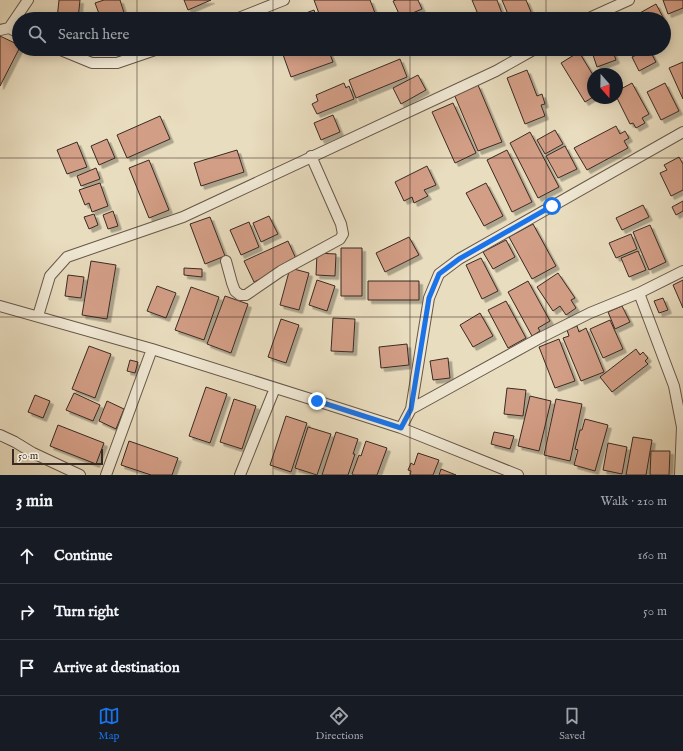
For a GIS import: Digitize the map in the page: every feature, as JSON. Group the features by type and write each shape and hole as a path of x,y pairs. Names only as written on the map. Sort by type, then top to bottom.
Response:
{"street":[{"path":"18,12 28,0"},
{"path":"254,12 284,0"},
{"path":"602,12 629,0"},
{"path":"4,29 12,19"},
{"path":"75,56 92,63 116,63 137,56"},
{"path":"38,316 50,276 67,257 183,217 311,156 496,72 523,56"},
{"path":"401,428 411,409 429,298 439,274 459,259 683,132"},
{"path":"226,262 235,291 240,295 246,295 281,271 340,239 343,234 341,224 311,156"},
{"path":"411,409 545,335 590,313 639,293 683,271"},
{"path":"639,293 674,386 682,427 680,475"},
{"path":"0,306 152,349 401,428 518,475"},
{"path":"106,475 152,349"},
{"path":"240,475 275,388"},
{"path":"0,435 15,442 32,453 80,475"}],"building":[{"path":"59,0 80,0 79,12 58,12"},
{"path":"104,0 120,0 124,12 98,12 95,3"},
{"path":"184,0 211,0 188,10"},
{"path":"314,0 370,0 375,12 318,12"},
{"path":"418,0 422,9 415,12 398,12 393,1"},
{"path":"472,0 497,0 501,12 477,12"},
{"path":"502,0 526,0 531,12 507,12"},
{"path":"663,0 683,0 683,8 671,13 667,12"},
{"path":"656,4 660,12 642,12"},
{"path":"0,36 12,42 12,56 15,56 0,86"},
{"path":"284,56 331,56 333,62 291,77"},
{"path":"572,56 581,56 589,68 587,68 587,101 585,102 561,63"},
{"path":"593,56 615,56 616,60 597,67"},
{"path":"653,56 656,62 639,71 632,57"},
{"path":"400,59 407,77 356,98 349,80"},
{"path":"683,62 683,99 669,68"},
{"path":"527,70 537,96 542,94 545,104 541,105 545,116 525,124 507,78"},
{"path":"418,75 426,90 401,104 393,88"},
{"path":"344,83 346,88 349,86 354,99 317,114 312,104 318,101 316,95"},
{"path":"632,83 649,114 642,118 645,123 636,128 633,123 630,124 620,104 623,104 623,88"},
{"path":"665,83 679,111 661,120 647,92"},
{"path":"478,85 502,142 478,151 454,94"},
{"path":"453,103 476,153 455,163 432,112"},
{"path":"333,115 340,132 321,140 314,123"},
{"path":"160,116 170,139 127,158 117,135"},
{"path":"616,126 620,134 625,131 629,138 624,141 628,148 587,170 574,148"},
{"path":"555,130 563,144 545,154 537,140"},
{"path":"530,132 559,187 538,198 510,143"},
{"path":"107,139 115,158 99,165 91,146"},
{"path":"77,142 87,167 67,174 57,150"},
{"path":"565,146 577,169 558,178 546,156"},
{"path":"237,150 244,172 201,186 194,163"},
{"path":"507,150 532,202 512,212 487,160"},
{"path":"679,157 683,164 683,190 671,196 660,173 667,170 664,165"},
{"path":"149,160 169,210 149,218 129,168"},
{"path":"427,166 436,185 424,190 428,196 414,203 412,197 404,201 395,182"},
{"path":"96,168 100,179 81,186 77,176"},
{"path":"100,183 108,206 92,212 89,203 85,205 79,190"},
{"path":"486,183 503,216 484,226 466,193"},
{"path":"683,201 683,211 676,215 672,207"},
{"path":"643,205 649,217 622,230 616,218"},
{"path":"113,211 118,226 108,229 103,215"},
{"path":"94,214 98,225 89,229 84,217"},
{"path":"269,216 278,234 261,242 253,223"},
{"path":"210,217 225,256 205,264 190,224"},
{"path":"249,222 259,247 241,255 230,230"},
{"path":"533,224 556,266 532,279 509,237"},
{"path":"650,225 666,262 649,270 633,232"},
{"path":"631,234 637,249 616,258 609,243"},
{"path":"409,237 419,255 385,272 376,253"},
{"path":"506,240 515,257 493,269 483,252"},
{"path":"288,241 297,261 254,282 244,261"},
{"path":"341,248 362,248 362,296 341,296"},
{"path":"638,251 646,270 629,277 621,258"},
{"path":"317,253 336,254 335,276 316,275"},
{"path":"481,258 498,291 482,299 466,265"},
{"path":"91,261 116,265 107,319 82,315"},
{"path":"184,268 202,269 202,277 184,275"},
{"path":"290,268 309,273 299,310 280,305"},
{"path":"558,273 575,298 571,300 576,308 566,315 560,306 553,311 537,287"},
{"path":"68,275 84,277 81,298 65,296"},
{"path":"317,280 335,286 327,311 309,305"},
{"path":"683,280 683,308 673,285"},
{"path":"368,281 419,281 419,300 368,300"},
{"path":"528,281 550,321 538,328 540,331 532,336 508,292"},
{"path":"157,286 176,293 166,318 147,311"},
{"path":"191,287 219,297 204,340 175,330"},
{"path":"225,296 248,304 231,353 207,344"},
{"path":"663,298 668,310 659,313 654,301"},
{"path":"506,301 526,338 508,348 488,310"},
{"path":"622,306 630,322 615,329 608,312"},
{"path":"480,313 493,336 473,347 460,325"},
{"path":"333,318 355,319 353,352 331,351"},
{"path":"281,319 299,325 286,363 268,357"},
{"path":"610,320 623,349 603,358 590,329"},
{"path":"577,326 579,332 586,328 604,372 581,381 563,338 569,336 567,330"},
{"path":"559,339 575,381 555,388 539,347"},
{"path":"407,344 409,365 381,368 379,347"},
{"path":"89,346 111,354 95,398 72,389"},
{"path":"636,349 640,355 643,352 648,358 645,361 648,364 612,392 600,377"},
{"path":"448,358 450,378 433,380 430,361"},
{"path":"130,360 138,362 135,373 127,371"},
{"path":"206,387 227,394 210,443 189,436"},
{"path":"507,388 526,390 523,416 504,414"},
{"path":"74,393 100,405 93,421 66,410"},
{"path":"35,395 50,401 43,418 28,412"},
{"path":"530,396 551,401 539,451 518,446"},
{"path":"234,399 256,406 242,449 220,442"},
{"path":"556,399 582,404 570,461 544,455"},
{"path":"107,401 124,409 116,429 99,421"},
{"path":"286,416 307,423 291,472 270,465"},
{"path":"585,419 608,425 595,471 574,465 578,450 575,449 580,430 582,430"},
{"path":"58,425 104,443 96,464 50,446"},
{"path":"308,427 331,434 317,475 295,468"},
{"path":"336,432 358,439 353,454 355,454 348,475 322,475"},
{"path":"494,432 514,436 510,449 491,444"},
{"path":"633,437 652,440 646,475 626,475"},
{"path":"129,441 178,458 172,475 151,475 121,465"},
{"path":"366,441 387,448 377,475 354,475 352,474 359,455 361,456"},
{"path":"608,443 627,447 622,474 603,470"},
{"path":"651,451 670,451 669,475 650,475"},
{"path":"418,453 439,460 433,475 410,475 411,471 408,470 411,463 414,465"},
{"path":"441,469 456,475 439,475"}],"route":[{"path":"317,401 401,428 411,409 429,298 439,274 459,259 552,206"}]}
